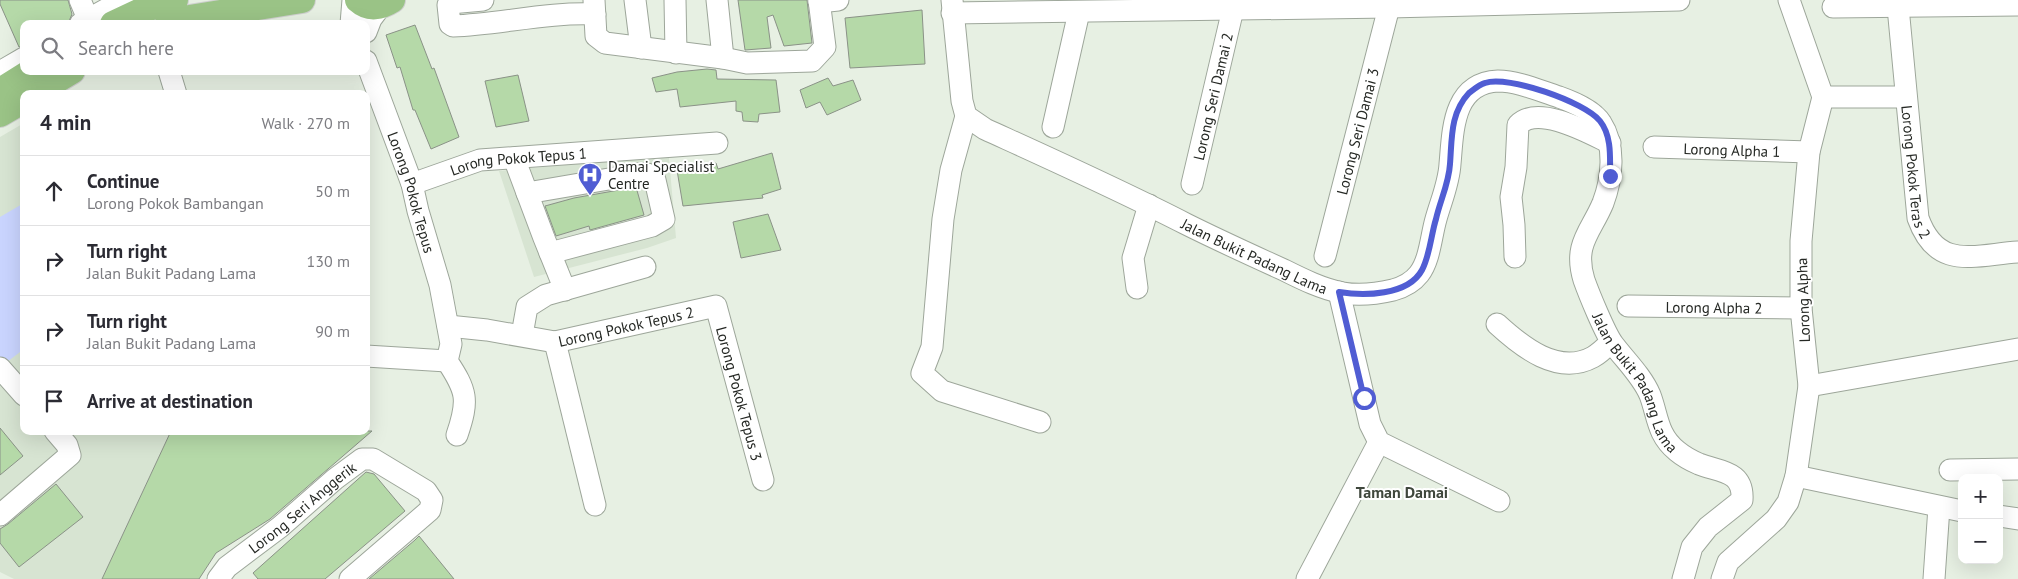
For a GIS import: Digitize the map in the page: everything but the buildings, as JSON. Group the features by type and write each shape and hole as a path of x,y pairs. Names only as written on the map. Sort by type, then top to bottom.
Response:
{"main road":[{"path":"122,20 145,9 175,0"},
{"path":"177,20 302,0"},
{"path":"0,91 26,75"},
{"path":"41,90 65,75"},
{"path":"0,114 20,102"}],"street":[{"path":"82,14 123,0"},
{"path":"351,20 353,0"},
{"path":"483,0 450,3 448,5 450,24 453,26 485,24 571,7 595,7 596,36 606,43 723,58 747,63 812,61 825,47 825,1"},
{"path":"636,0 641,48"},
{"path":"674,0 676,53"},
{"path":"718,0 723,58"},
{"path":"1040,422 942,391 922,373 932,347 942,219 951,170 966,116 962,101 952,6 1079,12 1679,0"},
{"path":"1789,0 1823,97 1905,98"},
{"path":"370,20 377,2"},
{"path":"1833,7 2018,5"},
{"name":"Lorong Seri Damai 3","path":"1325,256 1389,7"},
{"name":"Lorong Pokok Teras 2","path":"1898,7 1905,98 1918,218 1924,234 1934,247 1944,254 1958,257 2018,252"},
{"name":"Lorong Seri Damai 2","path":"1192,184 1233,9"},
{"path":"1053,127 1079,12"},
{"path":"0,72 20,60"},
{"name":"Lorong Pokok Tepus","path":"370,72 412,184 418,212 440,285 451,344 447,361"},
{"path":"170,75 175,90"},
{"name":"Jalan Bukit Padang Lama","path":"966,116 985,129 1149,205 1235,248 1304,279 1339,292 1360,296 1399,289 1411,283 1422,271 1448,179 1454,122 1458,109 1470,93 1484,83 1501,81 1574,102 1600,121 1610,143 1610,176 1603,203 1583,240 1581,257 1584,279 1611,342 1628,361 1649,394 1658,428 1676,450 1699,464 1721,470 1735,477 1742,491 1742,500 1708,527 1692,547 1683,579"},
{"name":"Lorong Alpha","path":"1722,579 1728,562 1776,518 1788,502 1796,476 1809,386 1801,308 1801,241 1809,152 1823,97"},
{"path":"1515,257 1511,197 1516,167 1518,125 1523,120 1529,118 1565,121 1610,143"},
{"name":"Lorong Pokok Tepus 1","path":"412,184 480,160 717,142"},
{"name":"Lorong Alpha 1","path":"1654,148 1809,152"},
{"path":"514,158 566,290"},
{"path":"527,193 647,173 652,175 655,180 664,219 660,222 652,226 550,253"},
{"path":"1137,288 1133,258 1149,205"},
{"path":"522,335 526,306 546,295 644,267"},
{"path":"1339,292 1370,424 1379,442 1499,502"},
{"name":"Lorong Pokok Tepus 2","path":"448,326 522,335 555,342 716,306"},
{"name":"Lorong Pokok Tepus 3","path":"716,306 763,480"},
{"name":"Lorong Alpha 2","path":"1628,306 1801,308"},
{"path":"1497,324 1520,345 1549,360 1576,364 1594,356 1611,342"},
{"path":"555,342 595,505"},
{"path":"1809,386 2018,349"},
{"path":"370,356 447,361 462,383 464,393 465,414 458,435"},
{"path":"0,368 20,390"},
{"path":"0,515 70,455 67,445 58,435"},
{"path":"1307,579 1379,442"},
{"name":"Lorong Seri Anggerik","path":"222,573 362,459 374,459 426,491 432,500 430,510 350,579"},
{"path":"1950,470 2018,469"},
{"path":"1796,476 1958,510"},
{"path":"1934,579 1939,507"},
{"path":"2003,517 2018,519"}],"shaded area":[{"path":"20,125 20,435 169,435 102,579 14,579 0,572 0,137"},
{"name":"Damai Specialist Centre","path":"669,158 676,238 647,248 534,277 499,171 631,159"},
{"path":"20,205 20,352 3,365 0,363 0,217"}],"place":[{"name":"Damai Specialist Centre","path":"590,196"}],"district":[{"name":"Taman Damai","path":"1402,492"}],"route":[{"path":"1364,398 1339,292 1360,296 1399,289 1411,283 1422,271 1446,186 1454,122 1458,109 1470,93 1484,83 1501,81 1526,86 1574,102 1600,121 1610,143 1610,176"}]}
